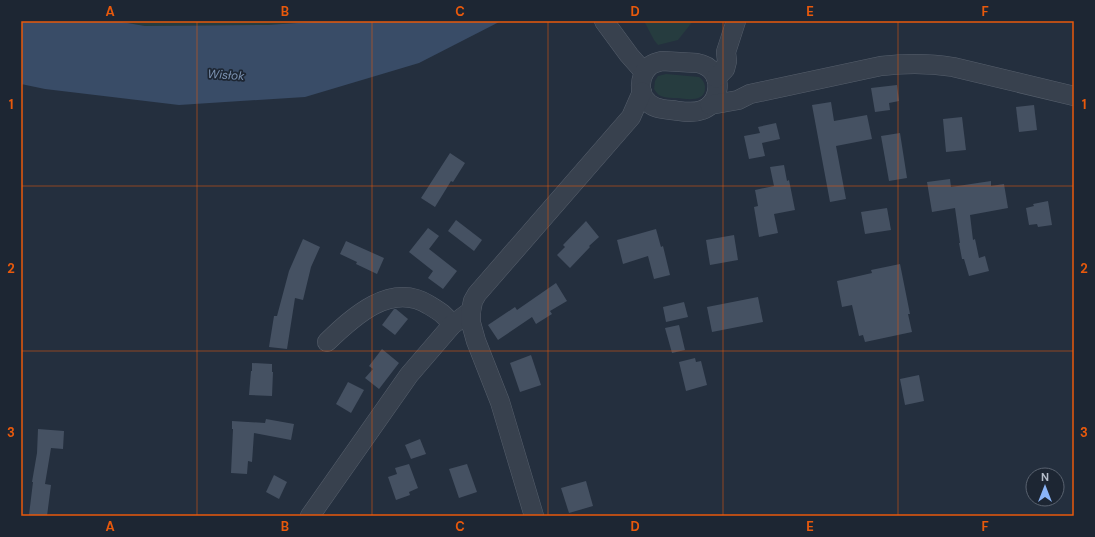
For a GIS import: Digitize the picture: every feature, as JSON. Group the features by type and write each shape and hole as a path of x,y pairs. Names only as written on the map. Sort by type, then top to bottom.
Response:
{"street":[{"path":"604,21 629,55 644,72"},
{"path":"716,79 724,69 726,52 736,21"},
{"path":"702,64 726,52"},
{"path":"662,61 702,64 713,72 718,85 715,99 703,110 694,112 658,109 650,105 644,99 642,92 642,79 644,72 649,66 662,61"},
{"path":"710,105 738,100 750,94 881,66 918,63 953,67 1074,96"},
{"path":"716,79 730,83 750,94"},
{"path":"534,516 500,402 476,341 471,323 473,301 477,294 631,117 642,92"},
{"path":"631,117 658,109"},
{"path":"327,342 350,321 370,308 395,297 407,297 424,302 446,316 452,325"},
{"path":"310,516 409,375 452,325 471,311"}],"green space":[{"path":"116,21 328,21 267,25 145,26"},
{"path":"644,21 693,21 678,40 658,45"},
{"path":"666,74 699,77 705,87 702,96 695,99 690,99 660,96 654,89 655,81 658,76"}],"water":[{"name":"Wisłok","path":"21,21 116,21 145,26 267,25 328,21 501,21 419,63 305,97 179,105 45,89 21,84"}],"building":[{"path":"897,85 899,101 889,103 890,110 875,112 871,88"},
{"path":"831,102 834,121 867,115 872,139 836,146 846,199 830,202 812,105"},
{"path":"1034,105 1037,130 1019,132 1016,107"},
{"path":"962,117 966,150 946,152 943,119"},
{"path":"776,123 780,139 762,143 765,156 749,159 744,136 760,133 758,127"},
{"path":"900,133 907,178 889,181 881,136"},
{"path":"450,153 465,163 453,182 451,181 435,207 421,198"},
{"path":"784,165 787,181 789,180 795,210 774,214 778,233 759,237 754,207 758,206 755,190 774,186 770,167"},
{"path":"950,179 951,187 991,181 991,186 1004,184 1008,208 970,215 973,240 975,239 979,258 985,256 989,271 969,276 964,259 962,259 955,208 932,212 927,182"},
{"path":"1048,201 1052,225 1038,227 1037,224 1029,225 1026,208 1034,206 1033,204"},
{"path":"887,208 891,230 865,234 861,212"},
{"path":"456,220 482,240 474,251 448,231"},
{"path":"586,221 599,237 570,268 557,255 565,247 563,245"},
{"path":"428,228 439,236 429,249 457,271 443,289 428,278 433,271 409,252"},
{"path":"656,229 661,247 663,246 670,275 654,279 648,256 623,264 617,240"},
{"path":"734,235 738,260 710,265 706,240"},
{"path":"303,239 320,247 311,267 303,300 295,298 287,349 269,347 274,316 277,316 289,271"},
{"path":"346,241 384,258 377,274 340,254"},
{"path":"900,264 912,332 865,342 863,335 859,336 852,305 842,307 837,281 872,273 871,270"},
{"path":"556,283 567,301 550,311 552,314 536,324 532,317 498,340 488,325 515,307 517,310"},
{"path":"758,297 763,322 712,332 707,307"},
{"path":"684,302 688,317 666,322 663,307"},
{"path":"394,309 408,319 395,335 382,325"},
{"path":"679,325 685,350 672,353 665,328"},
{"path":"382,349 399,363 379,389 365,378 373,369 369,366"},
{"path":"531,355 541,385 520,392 510,363"},
{"path":"695,358 696,362 701,361 707,385 686,391 679,362"},
{"path":"252,363 272,364 272,396 249,395"},
{"path":"919,375 924,401 905,405 900,379"},
{"path":"348,382 364,390 351,413 336,404"},
{"path":"266,419 294,424 291,440 254,433 252,462 248,461 247,474 231,473 232,421 265,423"},
{"path":"38,429 64,431 63,449 51,448 45,484 51,485 47,516 29,515 32,482 37,453"},
{"path":"420,439 426,454 411,459 405,445"},
{"path":"409,464 418,488 409,492 410,495 396,500 388,477 397,474 395,468"},
{"path":"467,464 477,492 459,498 449,469"},
{"path":"274,475 287,482 279,499 266,492"},
{"path":"586,481 593,506 569,513 561,488"}]}
